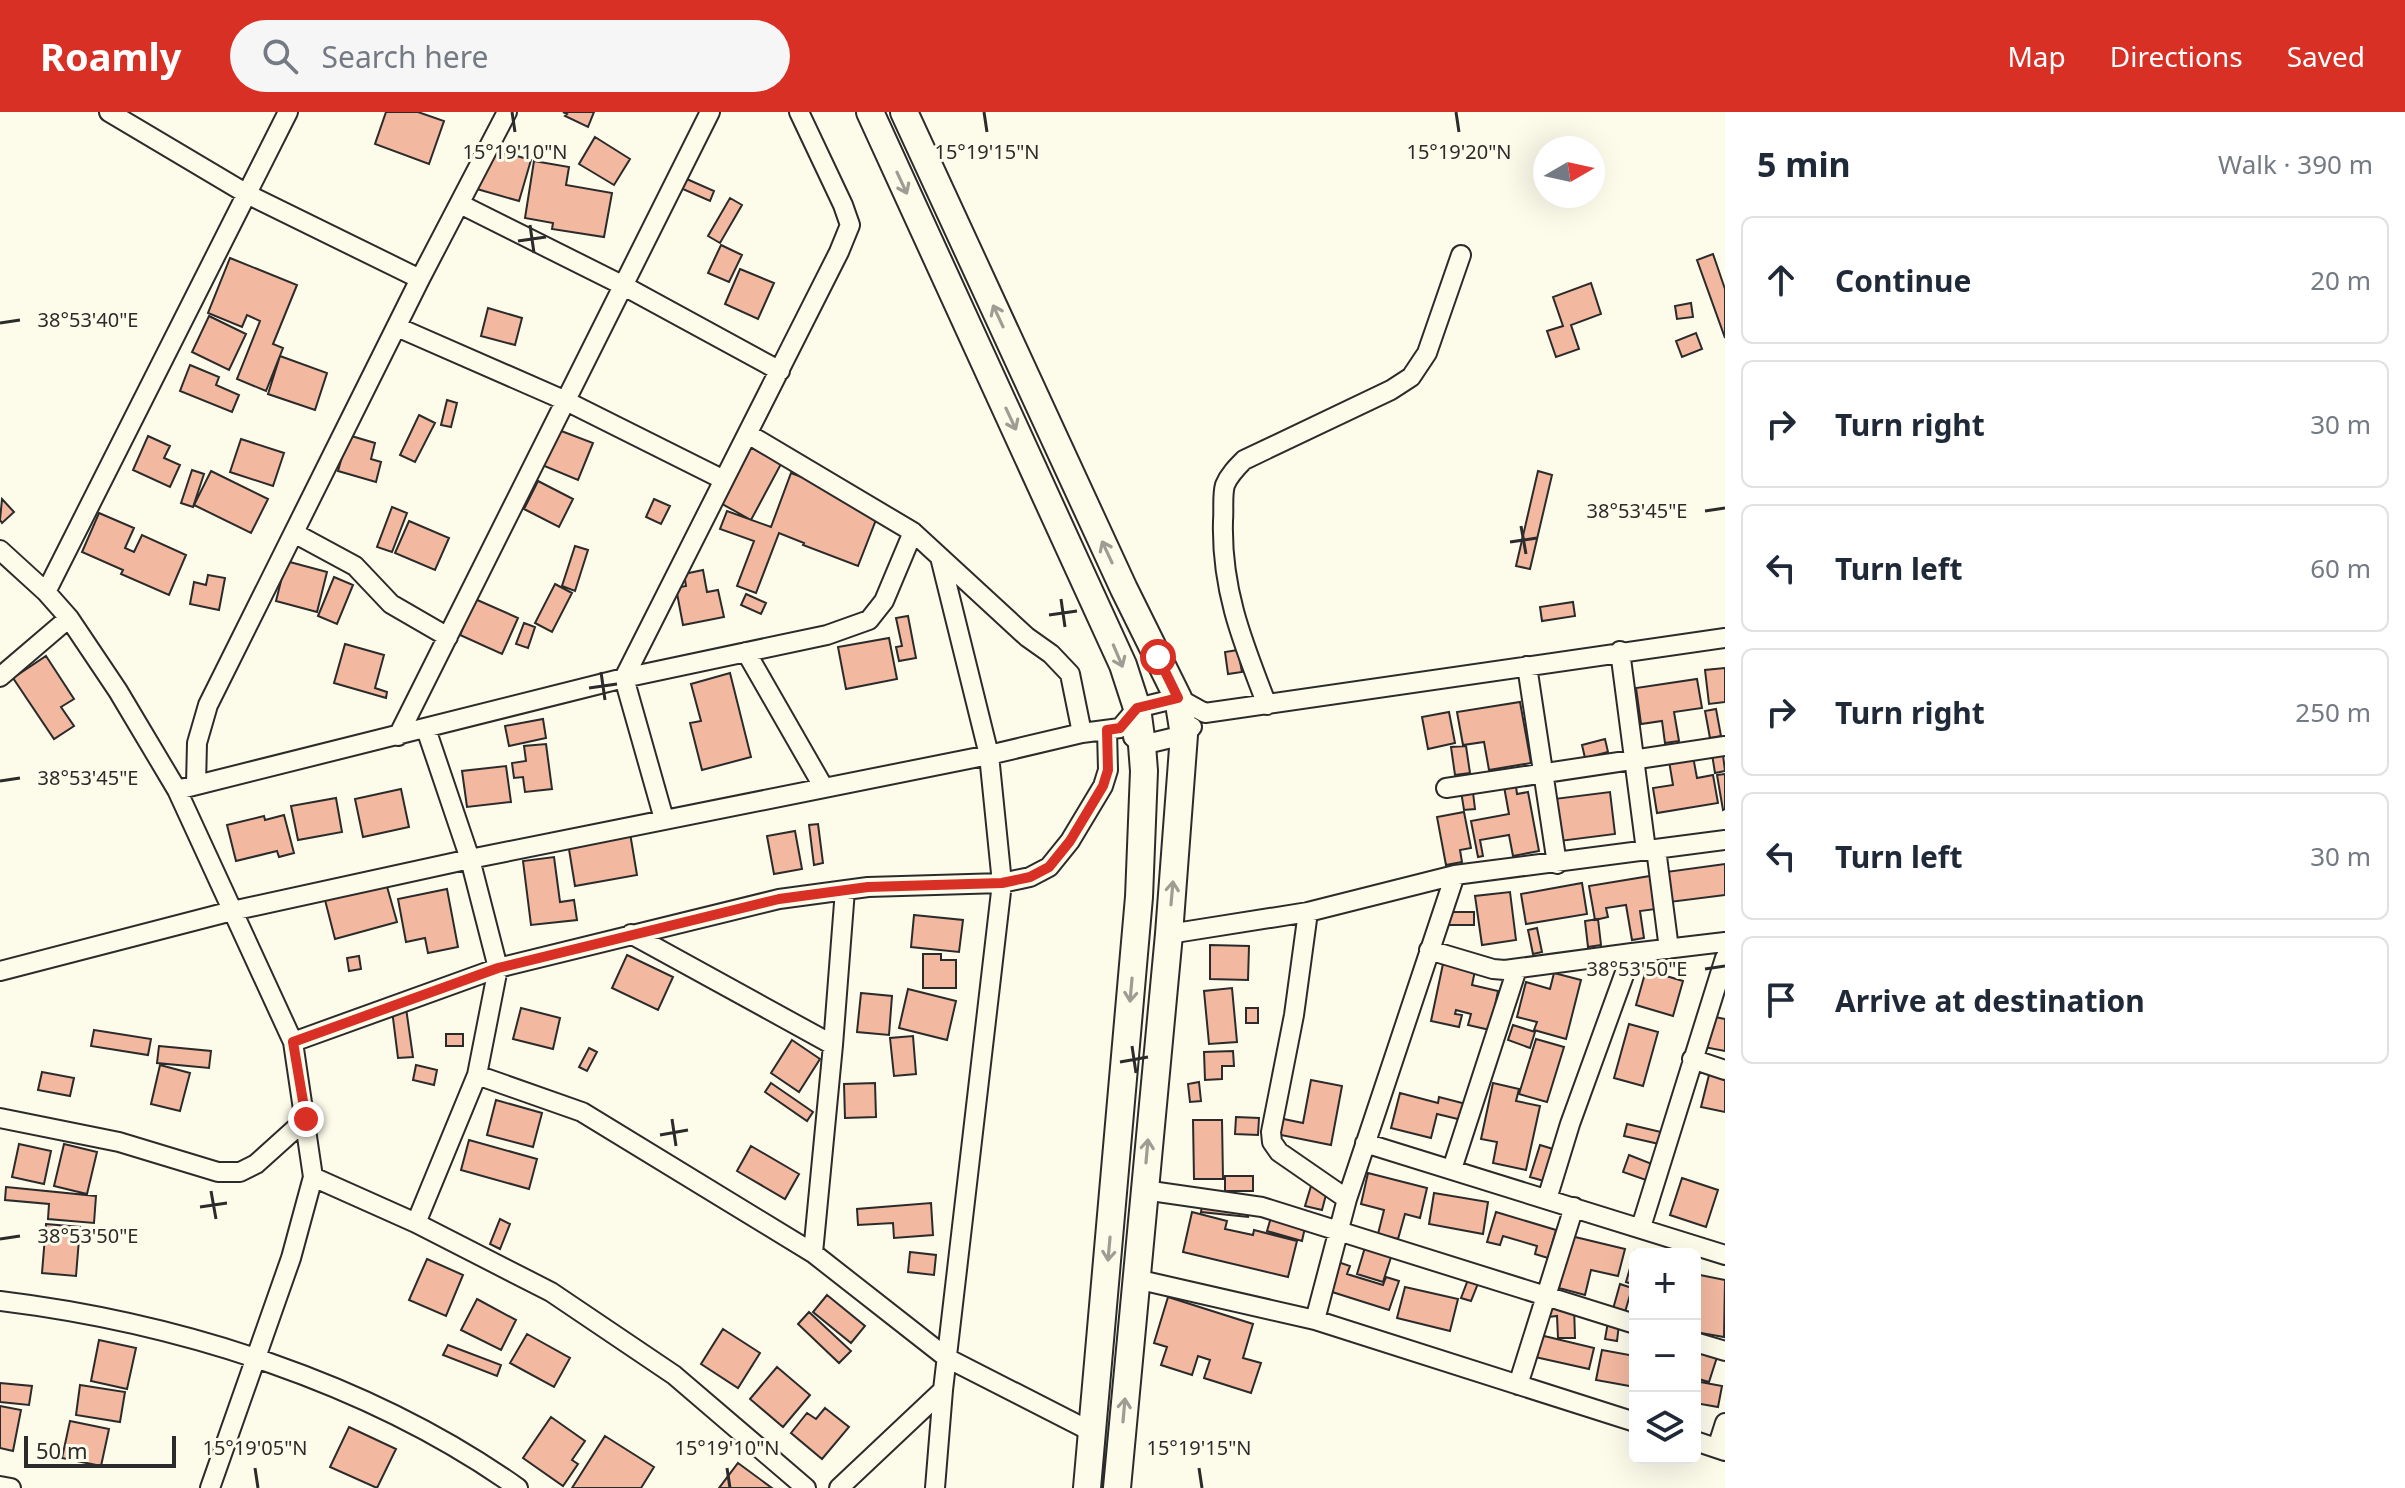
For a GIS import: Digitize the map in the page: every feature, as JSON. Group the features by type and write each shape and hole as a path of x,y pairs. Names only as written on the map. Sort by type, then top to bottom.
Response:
{"main road":[{"path":"870,112 1123,665 1121,722 1142,745 1144,771 1139,897 1087,1488"},
{"path":"904,112 1117,575 1178,698 1184,735 1169,934 1117,1488"}],"street":[{"path":"109,112 247,194 420,279"},
{"path":"46,592 288,112"},
{"path":"196,784 197,743 208,705 420,279 507,112"},
{"path":"398,736 710,112"},
{"path":"664,819 624,678 780,371 850,225 799,112"},
{"path":"460,204 624,286 780,371"},
{"path":"1267,705 1228,594 1222,557 1225,485 1244,460 1391,390 1411,377 1427,353 1461,255"},
{"path":"397,327 566,401 724,480"},
{"path":"748,434 913,532 1070,674 1082,733"},
{"path":"177,790 624,678 827,635 869,620 884,601 913,532"},
{"path":"294,533 355,566 391,604 448,637"},
{"path":"0,550 69,618 118,691 177,790 293,1042 313,1177 291,1258 210,1488"},
{"path":"935,1488 943,1390 1002,883 989,755 940,557"},
{"path":"0,677 69,618"},
{"path":"0,971 232,911 470,859 989,755 1121,722 1178,698 1205,713 1725,638"},
{"path":"1620,651 1634,759 1669,949"},
{"path":"746,652 824,788"},
{"path":"1527,666 1557,864"},
{"path":"1142,745 1184,735 1205,713"},
{"path":"293,1042 498,968 779,899 845,890 1002,883 1030,877 1049,867 1070,841 1103,786 1121,722"},
{"path":"416,1223 477,1075 498,968 470,859 426,729"},
{"path":"1446,788 1725,746"},
{"path":"1169,934 1308,912 1455,875 1725,840"},
{"path":"1315,1320 1347,1199 1455,875"},
{"path":"813,1253 845,890"},
{"path":"1308,912 1294,1015 1271,1132 1272,1142 1279,1152 1347,1199"},
{"path":"631,934 833,1045"},
{"path":"1429,950 1493,969 1517,969 1580,958 1725,942"},
{"path":"1547,1199 1570,1124 1632,953"},
{"path":"1641,1227 1725,958"},
{"path":"1452,1169 1517,969"},
{"path":"1692,1059 1725,1070"},
{"path":"477,1075 582,1112 813,1253 947,1358 1092,1432"},
{"path":"0,1118 119,1142 218,1172 240,1172 256,1164 306,1119"},
{"path":"1365,1143 1725,1255"},
{"path":"313,1177 416,1223 551,1292 674,1375 806,1488"},
{"path":"1144,1190 1262,1207 1629,1322"},
{"path":"1518,1385 1574,1207"},
{"path":"1136,1279 1315,1320 1629,1420"},
{"path":"0,1301 132,1323 254,1358 382,1408 473,1456 518,1488"},
{"path":"1701,1344 1725,1351"},
{"path":"839,1488 943,1390"},
{"path":"1701,1443 1721,1449 1725,1423"},
{"path":"0,1486 11,1488"}],"building":[{"path":"386,112 418,112 444,121 429,164 375,144"},
{"path":"563,112 594,112 588,127 565,116 567,114"},
{"path":"595,137 630,159 614,185 579,164"},
{"path":"489,148 531,160 519,201 477,189"},
{"path":"534,161 569,167 566,185 612,193 604,237 552,229 553,223 525,218"},
{"path":"680,176 714,191 710,201 676,186"},
{"path":"730,198 742,205 720,243 708,236"},
{"path":"721,245 742,255 729,282 708,273"},
{"path":"1713,254 1725,289 1725,338 1697,260"},
{"path":"230,258 297,285 273,344 283,348 266,391 237,379 260,321 247,315 242,327 208,313"},
{"path":"740,269 774,283 758,319 725,304"},
{"path":"1591,283 1601,314 1571,325 1579,349 1556,357 1547,331 1563,326 1553,297"},
{"path":"1691,303 1693,317 1677,319 1675,306"},
{"path":"488,308 522,318 515,345 481,336"},
{"path":"209,316 246,334 229,370 192,352"},
{"path":"1696,333 1702,349 1682,357 1676,341"},
{"path":"280,356 327,373 315,410 268,394"},
{"path":"190,365 219,377 216,385 239,395 232,412 180,391"},
{"path":"447,400 457,403 451,427 441,425"},
{"path":"419,415 435,423 415,462 400,455"},
{"path":"556,429 593,443 578,480 542,465"},
{"path":"348,435 375,443 371,459 381,462 376,482 338,471"},
{"path":"148,436 170,446 164,458 180,465 170,487 133,470"},
{"path":"241,439 284,453 273,486 230,472"},
{"path":"745,444 781,464 751,520 715,500"},
{"path":"192,470 204,474 193,507 181,503"},
{"path":"211,471 268,499 251,533 194,505"},
{"path":"1538,471 1552,475 1530,569 1516,566"},
{"path":"791,473 881,507 858,566 779,533 756,593 737,586 754,541 720,529 727,511 771,527"},
{"path":"538,481 573,499 559,527 524,509"},
{"path":"2,499 14,512 2,523 0,520"},
{"path":"654,499 670,506 661,524 646,517"},
{"path":"392,507 407,513 392,552 377,547"},
{"path":"99,513 134,528 125,548 134,552 142,535 186,555 169,595 121,574 123,570 82,552"},
{"path":"409,521 449,538 435,570 395,553"},
{"path":"575,546 588,550 575,591 562,586"},
{"path":"286,561 327,572 317,612 276,601"},
{"path":"703,570 707,592 718,590 724,617 683,625 676,588 686,586 684,574"},
{"path":"208,575 225,578 219,610 190,604 194,582 206,585"},
{"path":"334,577 353,585 337,624 318,616"},
{"path":"555,584 572,593 552,632 535,623"},
{"path":"746,594 766,603 761,614 741,605"},
{"path":"475,599 518,618 502,654 460,635"},
{"path":"1573,602 1575,616 1542,621 1540,607"},
{"path":"908,616 916,658 899,661 896,647 902,646 896,618"},
{"path":"524,623 535,627 528,648 516,644"},
{"path":"889,638 897,679 846,689 838,647"},
{"path":"345,644 384,655 375,688 387,692 386,698 334,683"},
{"path":"1238,650 1242,672 1228,674 1225,652"},
{"path":"46,656 74,699 61,707 74,726 54,739 13,678"},
{"path":"1725,668 1725,702 1709,704 1705,670"},
{"path":"730,673 751,757 702,770 690,723 701,721 691,684"},
{"path":"1697,679 1702,708 1674,712 1679,741 1665,743 1662,721 1641,724 1636,688"},
{"path":"1520,702 1531,763 1489,770 1484,742 1463,745 1457,712"},
{"path":"1716,709 1721,736 1710,738 1705,711"},
{"path":"1449,712 1455,743 1428,749 1422,717"},
{"path":"543,719 546,738 509,746 505,726"},
{"path":"1605,739 1608,752 1585,758 1582,745"},
{"path":"546,744 552,789 525,792 523,777 514,778 512,763 526,761 524,746"},
{"path":"1466,746 1470,773 1455,775 1451,747"},
{"path":"1722,747 1725,771 1715,773 1711,748"},
{"path":"1692,751 1697,778 1713,775 1718,803 1657,813 1653,788 1673,785 1668,755"},
{"path":"506,766 511,802 467,807 462,771"},
{"path":"1725,774 1725,809 1723,810 1717,775"},
{"path":"1515,779 1517,794 1528,792 1539,851 1513,856 1509,835 1480,840 1483,856 1478,857 1471,821 1509,814 1503,781"},
{"path":"1472,784 1475,809 1464,810 1460,785"},
{"path":"401,789 409,827 363,837 355,799"},
{"path":"1610,792 1615,834 1560,841 1554,799"},
{"path":"336,798 342,832 298,840 291,806"},
{"path":"1464,812 1471,848 1460,850 1462,862 1446,865 1437,817"},
{"path":"284,815 294,853 279,857 277,851 236,861 227,825 264,816 265,820"},
{"path":"818,824 823,863 814,865 809,825"},
{"path":"629,827 637,875 575,886 567,837"},
{"path":"795,831 802,869 774,874 767,836"},
{"path":"554,857 560,902 574,900 577,920 531,925 523,861"},
{"path":"1725,864 1725,895 1670,902 1666,872"},
{"path":"1650,876 1656,909 1640,911 1644,938 1632,940 1626,905 1606,908 1608,917 1595,920 1589,886"},
{"path":"386,883 397,922 335,939 325,900"},
{"path":"1582,883 1587,914 1526,924 1521,894"},
{"path":"447,889 458,947 428,953 425,938 406,942 398,899"},
{"path":"1510,892 1516,940 1482,945 1475,896"},
{"path":"1449,912 1474,912 1474,925 1449,925"},
{"path":"914,915 963,920 959,952 911,947"},
{"path":"1598,919 1601,945 1588,947 1585,921"},
{"path":"1537,928 1542,952 1533,954 1528,930"},
{"path":"1210,945 1249,946 1248,980 1210,979"},
{"path":"923,954 941,954 941,960 956,960 956,988 923,988"},
{"path":"627,955 673,977 658,1010 612,988"},
{"path":"359,956 361,969 349,971 347,958"},
{"path":"1444,959 1476,966 1472,985 1498,991 1490,1030 1468,1025 1471,1014 1456,1010 1455,1014 1462,1015 1459,1027 1431,1021"},
{"path":"1646,970 1683,981 1673,1016 1636,1005"},
{"path":"1554,973 1581,980 1566,1039 1534,1030 1537,1022 1517,1017 1526,982 1550,989"},
{"path":"1232,988 1237,1042 1209,1044 1204,991"},
{"path":"908,989 956,1001 947,1040 899,1028"},
{"path":"861,993 892,996 889,1035 857,1032"},
{"path":"406,1008 413,1057 398,1058 392,1010"},
{"path":"521,1008 560,1018 553,1049 513,1039"},
{"path":"1246,1008 1258,1008 1258,1023 1246,1023"},
{"path":"1710,1016 1725,1019 1725,1051 1704,1047"},
{"path":"1629,1024 1658,1032 1643,1086 1614,1078"},
{"path":"1513,1025 1535,1032 1530,1048 1508,1040"},
{"path":"94,1030 151,1039 148,1055 91,1046"},
{"path":"446,1034 463,1034 463,1046 446,1046"},
{"path":"913,1036 916,1074 894,1076 890,1038"},
{"path":"1536,1039 1564,1047 1547,1102 1519,1094"},
{"path":"792,1040 820,1059 799,1092 771,1073"},
{"path":"159,1046 211,1051 209,1068 157,1063"},
{"path":"589,1048 597,1052 587,1071 579,1067"},
{"path":"1233,1051 1234,1066 1222,1066 1222,1079 1205,1080 1204,1052"},
{"path":"160,1065 190,1073 180,1111 151,1104"},
{"path":"416,1065 437,1070 434,1085 413,1080"},
{"path":"1710,1071 1725,1075 1725,1112 1701,1107"},
{"path":"42,1072 74,1078 70,1096 38,1090"},
{"path":"1311,1080 1342,1086 1331,1145 1271,1133 1274,1117 1303,1123"},
{"path":"1199,1082 1201,1101 1190,1102 1188,1084"},
{"path":"771,1083 813,1112 807,1121 765,1092"},
{"path":"875,1083 876,1117 845,1118 844,1084"},
{"path":"1493,1083 1519,1089 1516,1101 1540,1106 1526,1170 1493,1163 1497,1142 1481,1139"},
{"path":"1400,1093 1438,1103 1439,1097 1466,1104 1462,1120 1437,1114 1431,1138 1391,1128"},
{"path":"496,1100 542,1113 533,1147 487,1135"},
{"path":"1236,1117 1259,1118 1258,1135 1235,1134"},
{"path":"1193,1120 1222,1120 1223,1179 1194,1179"},
{"path":"1627,1124 1661,1132 1659,1144 1624,1136"},
{"path":"469,1140 537,1159 529,1189 461,1170"},
{"path":"19,1144 51,1151 44,1184 12,1177"},
{"path":"64,1144 97,1152 87,1194 54,1186"},
{"path":"1540,1145 1553,1149 1544,1181 1530,1177"},
{"path":"751,1146 799,1174 785,1199 737,1171"},
{"path":"1629,1155 1652,1164 1646,1180 1623,1172"},
{"path":"1368,1173 1427,1188 1420,1218 1405,1214 1398,1239 1378,1234 1384,1210 1361,1204"},
{"path":"1225,1176 1253,1176 1253,1191 1225,1191"},
{"path":"1682,1178 1718,1190 1706,1227 1670,1215"},
{"path":"1311,1186 1327,1191 1322,1210 1305,1206"},
{"path":"6,1187 96,1196 94,1223 48,1219 49,1204 5,1200"},
{"path":"1434,1193 1488,1202 1483,1234 1429,1224"},
{"path":"1203,1198 1249,1204 1248,1217 1201,1212"},
{"path":"931,1203 933,1235 894,1238 893,1223 858,1225 857,1209"},
{"path":"1192,1212 1227,1221 1225,1229 1253,1235 1254,1230 1297,1241 1288,1277 1183,1252"},
{"path":"1496,1212 1556,1230 1548,1258 1535,1254 1537,1246 1503,1236 1500,1245 1487,1242"},
{"path":"1272,1214 1306,1223 1302,1241 1267,1231"},
{"path":"500,1219 510,1224 500,1249 490,1244"},
{"path":"46,1224 80,1227 76,1276 42,1273"},
{"path":"1571,1236 1625,1249 1618,1276 1591,1270 1585,1295 1559,1288"},
{"path":"1366,1244 1393,1251 1383,1282 1357,1274"},
{"path":"910,1252 936,1255 934,1275 908,1272"},
{"path":"427,1259 463,1275 446,1316 409,1300"},
{"path":"1338,1262 1350,1266 1347,1274 1383,1285 1386,1277 1399,1281 1389,1310 1329,1291"},
{"path":"1701,1275 1725,1280 1724,1337 1701,1333"},
{"path":"1469,1277 1479,1281 1471,1301 1461,1298"},
{"path":"1620,1284 1629,1287 1625,1312 1613,1309"},
{"path":"1405,1287 1458,1299 1450,1331 1397,1318"},
{"path":"827,1295 865,1326 851,1343 813,1312"},
{"path":"1168,1297 1253,1324 1243,1358 1261,1363 1251,1393 1204,1378 1210,1360 1198,1356 1192,1375 1161,1365 1167,1347 1154,1343"},
{"path":"477,1299 516,1320 501,1350 461,1330"},
{"path":"1574,1306 1575,1338 1558,1338 1557,1316 1549,1317 1548,1307"},
{"path":"809,1312 851,1351 839,1363 798,1324"},
{"path":"1608,1322 1619,1324 1617,1341 1605,1339"},
{"path":"723,1329 760,1353 738,1388 701,1364"},
{"path":"527,1334 570,1358 554,1387 510,1363"},
{"path":"1540,1335 1594,1348 1589,1369 1535,1357"},
{"path":"99,1340 136,1348 127,1389 91,1381"},
{"path":"448,1345 501,1365 497,1376 443,1355"},
{"path":"1701,1349 1718,1354 1709,1382 1701,1380"},
{"path":"1602,1350 1629,1355 1629,1386 1596,1380"},
{"path":"777,1367 810,1395 783,1427 750,1399"},
{"path":"1701,1382 1722,1386 1718,1407 1701,1404"},
{"path":"0,1383 32,1386 29,1405 0,1402"},
{"path":"80,1385 125,1392 120,1422 76,1415"},
{"path":"0,1406 21,1410 13,1451 0,1448"},
{"path":"825,1408 849,1427 822,1459 791,1433 807,1413 816,1419"},
{"path":"551,1417 585,1441 572,1460 578,1464 563,1486 523,1458"},
{"path":"70,1421 109,1429 101,1466 62,1458"},
{"path":"349,1427 396,1449 377,1488 330,1467"},
{"path":"605,1436 654,1467 641,1488 572,1488"},
{"path":"738,1463 772,1488 719,1488"}],"route":[{"path":"306,1119 293,1042 498,968 779,899 868,887 1002,883 1030,877 1049,867 1070,841 1103,786 1108,770 1107,730 1120,728 1137,708 1178,698 1158,657"}]}
